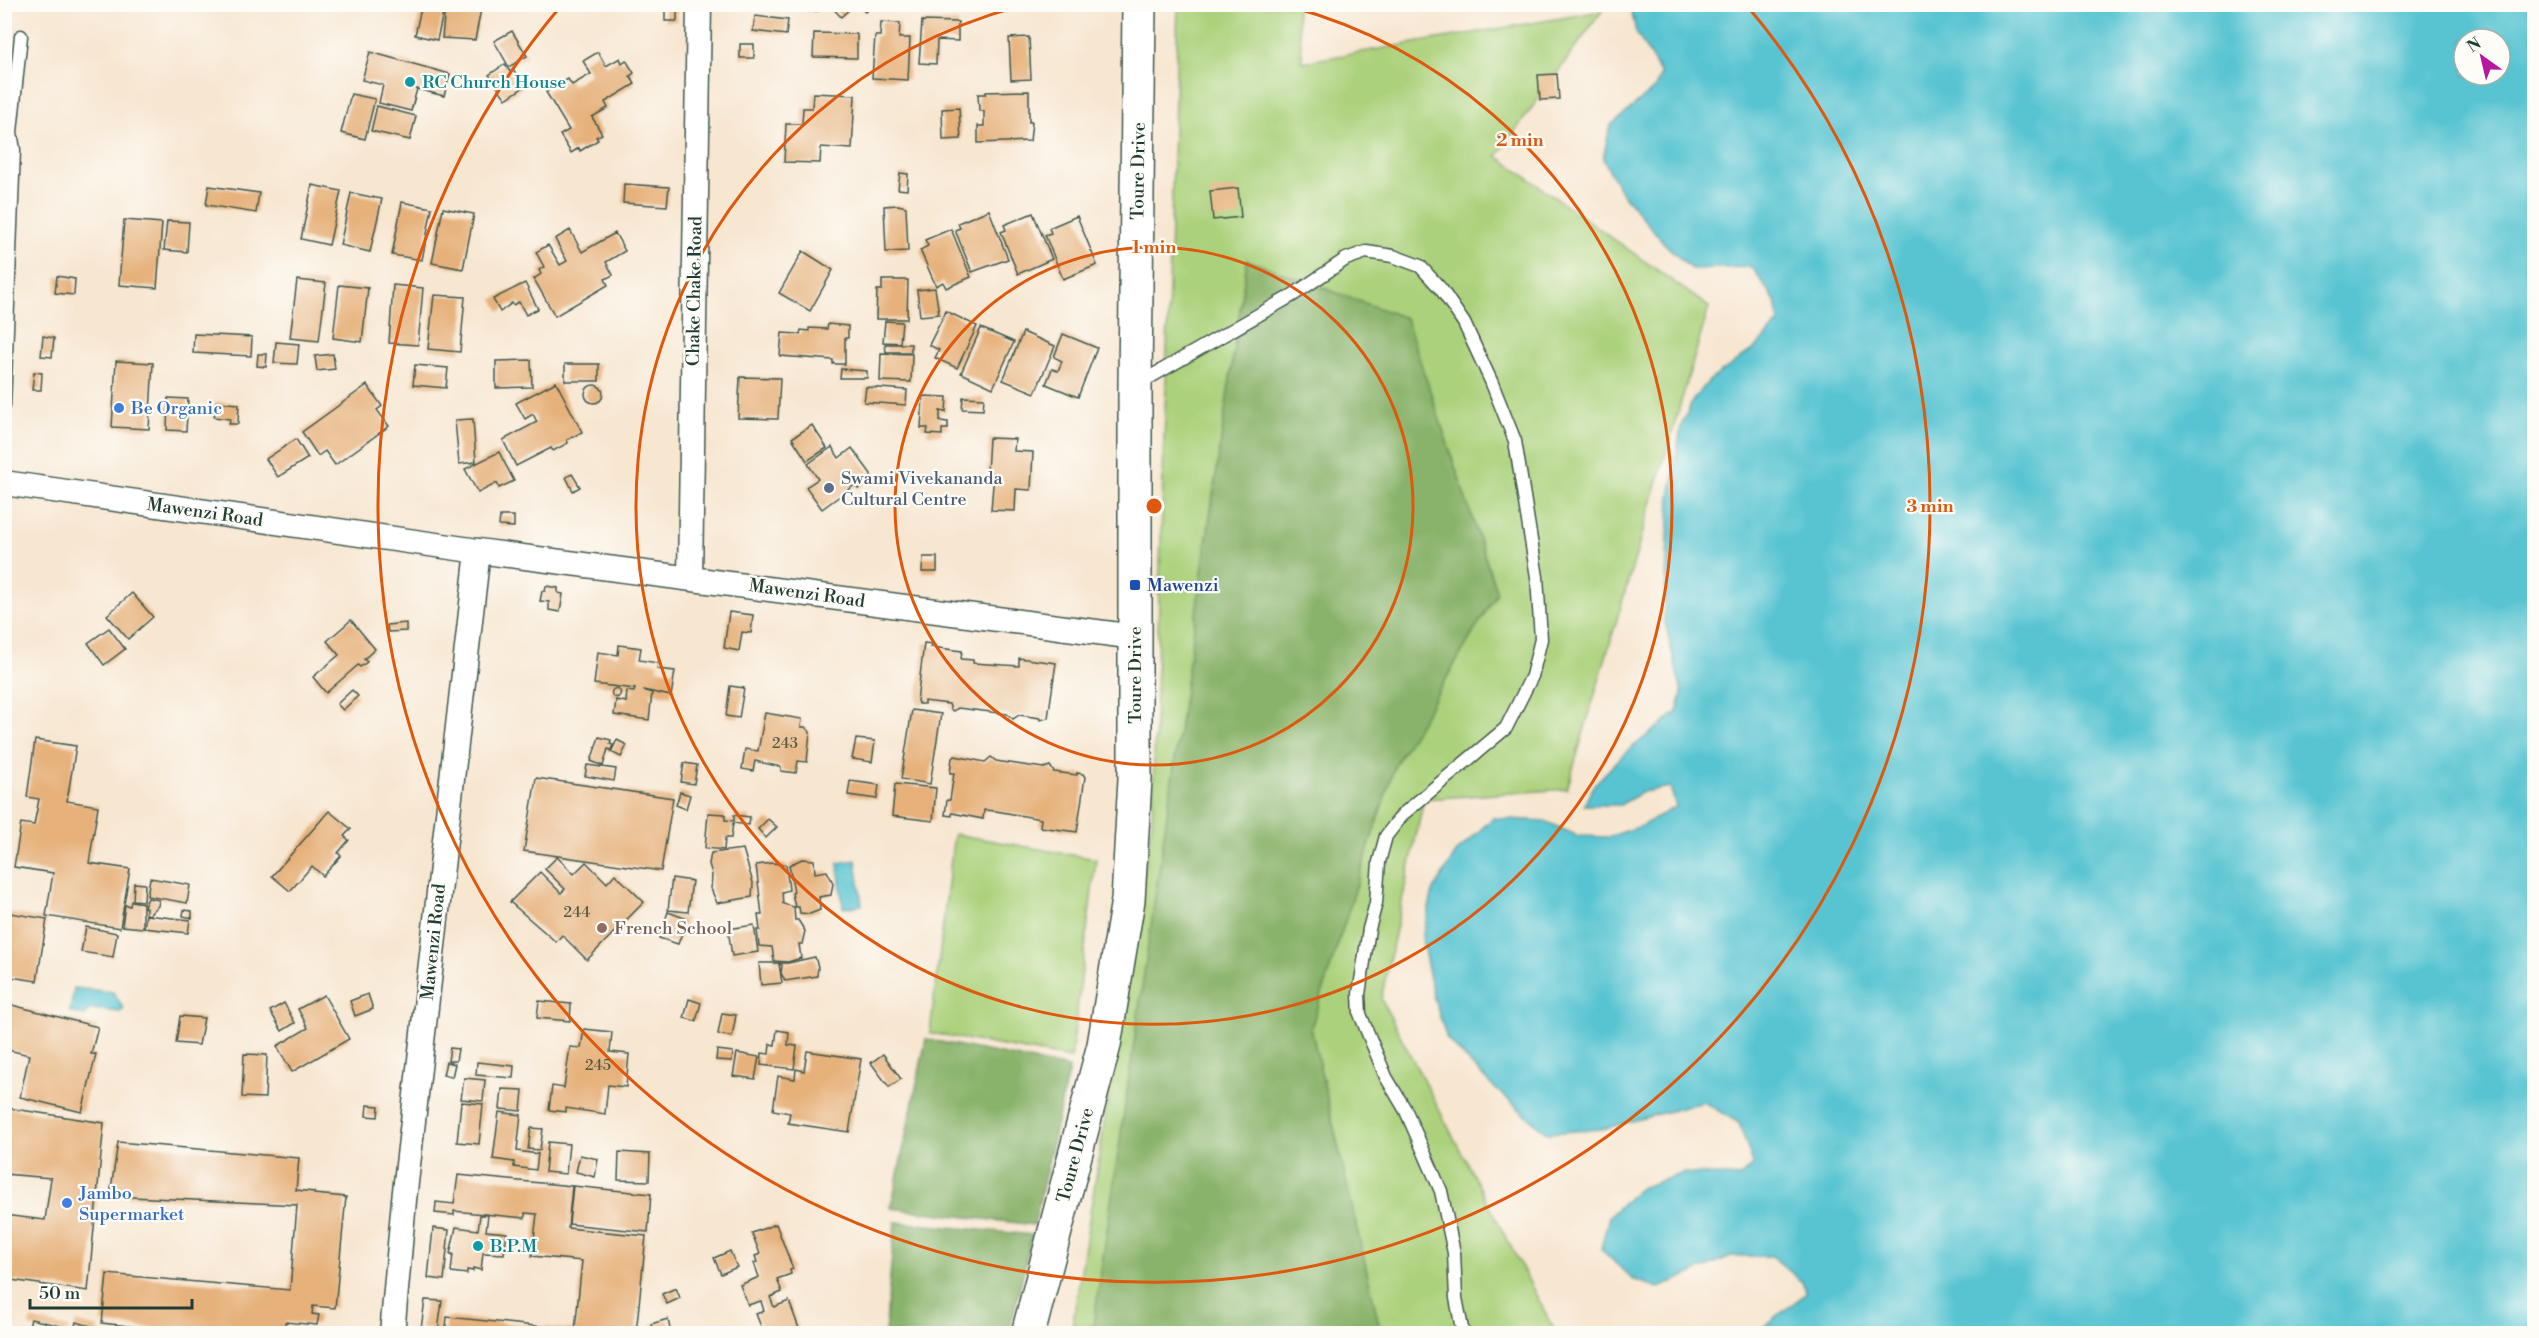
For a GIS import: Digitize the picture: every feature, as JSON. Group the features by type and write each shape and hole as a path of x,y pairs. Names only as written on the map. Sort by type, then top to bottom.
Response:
{"street":[{"name":"Chake Chake Road","path":"690,577 699,4"},
{"name":"Toure Drive","path":"1028,1334 1104,1045 1128,900 1135,779 1135,386 1139,4"},
{"name":"Mawenzi Road","path":"4,483 478,550 1136,637"},
{"name":"Mawenzi Road","path":"392,1334 406,1188 478,550"}],"lane":[{"path":"4,406 14,150 11,132 21,36"},
{"path":"1135,386 1293,295 1346,259 1366,252 1393,256 1420,266 1441,289 1464,323 1515,441 1537,577 1541,639 1532,676 1506,728 1409,808 1386,836 1378,862 1376,903 1369,928 1359,994 1360,1014 1386,1077 1406,1111 1441,1191 1454,1253 1456,1298 1462,1334"}],"green space":[{"path":"1178,5 1296,5 1303,62 1602,11 1497,156 1709,307 1567,789 1424,799 1381,999 1556,1333 1071,1334 1152,822"},
{"path":"1247,260 1406,318 1497,593 1395,765 1311,1028 1381,1333 1092,1334"},
{"path":"954,834 1096,859 1071,1058 930,1033"},
{"path":"926,1039 1069,1068 1034,1225 891,1208"},
{"path":"895,1222 1032,1235 1009,1333 885,1333"}],"water":[{"path":"1630,5 2534,5 2534,1333 1756,1333 1805,1294 1803,1283 1772,1256 1731,1256 1659,1288 1632,1279 1601,1249 1609,1216 1640,1188 1684,1173 1740,1177 1753,1164 1739,1123 1704,1102 1602,1129 1547,1133 1491,1085 1447,1039 1433,995 1422,939 1433,891 1456,853 1493,818 1545,821 1578,836 1608,837 1641,826 1676,807 1670,787 1643,792 1620,805 1584,805 1594,785 1625,753 1677,712 1682,693 1664,618 1670,497 1681,426 1694,398 1710,380 1756,347 1779,322 1775,301 1752,267 1691,269 1664,243 1621,192 1603,159 1610,126 1655,88 1661,74 1636,32"},
{"path":"856,860 862,905 843,908 838,863"},
{"path":"74,988 113,992 124,1009 120,1012 91,1009 84,1016 70,1012"}],"building":[{"path":"459,4 482,4 475,40 442,38 445,7 459,8"},
{"path":"829,4 855,4 841,17"},
{"path":"858,4 874,4 865,12"},
{"path":"796,5 818,5 818,11 796,10"},
{"path":"421,8 443,13 437,40 415,35"},
{"path":"665,8 677,8 677,21 665,21"},
{"path":"755,16 788,20 786,35 753,31"},
{"path":"922,21 958,22 958,41 937,40 936,64 919,63"},
{"path":"881,22 900,23 899,38 910,38 908,80 872,78 875,36 880,36"},
{"path":"512,31 527,56 509,67 494,41"},
{"path":"814,33 857,34 857,58 813,57"},
{"path":"1029,37 1031,79 1011,80 1009,38"},
{"path":"740,44 754,44 754,58 740,58"},
{"name":"RC Church House","path":"370,52 450,74 444,96 417,89 411,111 379,103 383,85 362,80"},
{"path":"598,52 606,66 620,58 622,63 626,60 634,73 630,76 635,84 605,102 608,108 592,117 602,134 596,137 598,140 580,151 579,148 571,153 560,135 569,130 546,92 568,79 572,85 591,74 583,61"},
{"path":"505,64 510,72 513,70 524,87 506,99 489,75"},
{"path":"1557,74 1559,99 1540,100 1538,75"},
{"path":"1029,91 1029,122 1032,122 1030,141 978,143 978,126 984,126 984,111 979,111 978,94"},
{"path":"813,93 855,95 852,149 821,147 820,163 784,162 786,124 802,124 803,108 812,108"},
{"path":"351,94 375,99 365,139 341,133"},
{"path":"377,106 416,116 410,140 371,131"},
{"path":"959,108 961,139 943,140 942,109"},
{"path":"900,173 908,174 907,190 898,189"},
{"path":"624,184 669,187 667,206 623,203"},
{"path":"312,185 341,191 329,245 301,239"},
{"path":"209,186 259,193 256,213 206,205"},
{"path":"1238,188 1241,217 1213,220 1210,191"},
{"path":"351,193 382,199 370,252 340,245"},
{"path":"402,202 432,208 422,260 392,255"},
{"path":"884,206 906,207 908,251 886,252"},
{"path":"443,208 474,214 463,269 432,263"},
{"path":"989,210 1008,259 972,272 955,230 960,228 958,223"},
{"path":"1033,213 1052,259 1018,274 1001,232 1006,230 1004,225"},
{"path":"1077,216 1097,265 1063,279 1045,235 1051,233 1049,228"},
{"path":"124,220 162,223 157,288 119,285"},
{"path":"167,221 189,222 187,252 164,250"},
{"path":"951,229 971,277 946,288 943,282 936,286 920,250 928,246 925,240"},
{"path":"570,230 582,252 615,233 625,251 606,262 613,275 605,279 608,285 555,316 534,279 541,274 539,270 544,267 536,252 548,245 560,265 567,261 555,239"},
{"path":"803,251 833,270 810,311 779,293"},
{"path":"57,276 75,279 74,295 55,293"},
{"path":"297,280 326,283 319,341 290,338"},
{"path":"882,280 908,280 907,319 876,319 877,290 882,290"},
{"path":"525,283 538,309 526,315 519,302 513,305 512,303 500,312 493,299"},
{"path":"339,285 368,288 362,342 333,338"},
{"path":"393,285 423,288 418,345 389,343"},
{"path":"935,288 939,314 920,316 917,290"},
{"path":"434,295 465,297 460,352 428,349"},
{"path":"946,311 977,326 957,368 935,358 939,350 929,345"},
{"path":"885,321 902,322 900,343 883,342"},
{"path":"828,324 848,326 848,338 845,338 845,364 833,364 833,360 780,356 782,333 800,334 801,330 809,331 809,328 827,329"},
{"path":"981,328 1014,342 993,388 961,373"},
{"path":"1023,332 1055,346 1035,393 1003,380"},
{"path":"194,334 252,337 251,356 193,353"},
{"path":"1063,334 1097,348 1078,397 1046,384 1052,369 1058,371 1062,361 1054,357"},
{"path":"43,336 54,338 52,357 41,356"},
{"path":"276,342 299,344 297,364 274,363"},
{"path":"885,344 911,344 911,352 886,352"},
{"path":"881,353 912,354 911,382 880,381"},
{"path":"258,354 267,354 266,367 257,366"},
{"path":"333,354 335,369 317,371 315,356"},
{"path":"531,360 532,387 496,388 496,361"},
{"path":"116,361 153,363 149,429 112,427"},
{"path":"565,364 599,364 599,381 565,381"},
{"path":"415,365 448,368 446,388 413,385"},
{"path":"841,369 867,371 867,378 840,378"},
{"path":"34,372 42,373 41,390 32,390"},
{"path":"740,377 780,378 778,419 738,418"},
{"path":"556,382 582,432 553,451 551,448 516,466 503,440 537,422 533,414 525,419 516,403"},
{"path":"367,385 382,406 377,410 389,426 335,465 325,451 318,456 302,432"},
{"path":"594,385 600,388 603,394 600,400 594,403 588,400 585,394 588,388"},
{"path":"866,387 907,390 906,405 864,402"},
{"path":"923,396 947,397 946,412 940,411 940,421 948,422 948,429 942,429 942,435 927,434 928,428 921,428"},
{"path":"963,397 984,398 983,410 962,409"},
{"path":"168,398 188,399 186,431 167,430"},
{"path":"216,402 239,404 238,424 229,424 230,419 214,417"},
{"path":"473,419 476,462 459,464 455,420"},
{"path":"812,425 827,448 807,461 792,438"},
{"path":"989,438 1015,439 1014,451 1033,452 1031,490 1016,489 1015,511 991,510 994,473 987,473"},
{"path":"296,439 308,458 278,477 266,459"},
{"path":"832,447 839,458 852,448 871,474 871,479 858,489 855,485 822,509 806,487 818,479 808,464"},
{"path":"499,452 514,481 499,488 497,483 478,493 465,469"},
{"path":"572,474 580,487 573,491 566,477"},
{"path":"500,516 514,516 514,527 499,526"},
{"path":"923,557 937,557 937,572 922,572"},
{"path":"546,586 558,588 558,593 563,594 560,612 549,610 549,602 540,601 542,591 545,591"},
{"path":"132,593 153,617 128,639 107,615"},
{"path":"729,612 753,615 751,633 742,632 739,651 724,648"},
{"path":"351,620 375,649 364,659 367,662 360,667 358,665 326,693 313,677 339,655 327,641"},
{"path":"406,623 406,631 388,632 387,625"},
{"path":"109,628 125,649 104,665 88,643"},
{"path":"924,643 932,644 931,647 962,651 961,659 973,660 973,663 1019,666 1019,658 1056,663 1048,718 1040,720 1040,718 1019,715 1013,719 1007,714 958,708 953,711 949,704 924,701 924,704 919,704 917,701"},
{"path":"619,645 641,648 639,660 658,663 657,669 675,671 671,696 643,690 652,693 649,720 614,715 616,700 626,702 627,691 634,692 635,689 594,684 598,652 618,655"},
{"path":"730,686 744,688 739,718 726,716"},
{"path":"616,689 620,693 616,697 612,693"},
{"path":"352,690 358,696 343,710 337,704"},
{"path":"912,710 941,714 930,784 901,779"},
{"path":"765,713 802,719 801,727 805,727 810,732 807,762 798,761 796,773 781,771 781,767 755,761 753,771 742,769 745,749 758,751"},
{"path":"599,737 611,740 610,744 613,745 611,750 608,749 603,766 591,761"},
{"path":"856,739 875,741 872,762 852,759"},
{"path":"35,740 76,746 67,801 98,806 89,863 130,869 120,928 46,916 53,873 14,867 21,823 34,825 39,799 27,797"},
{"path":"617,740 627,745 621,757 611,752"},
{"path":"955,756 985,762 991,757 996,761 1044,768 1050,766 1054,772 1083,774 1085,777 1077,832 1040,827 1041,819 996,811 984,810 983,819 952,813 952,816 945,815 954,773 950,773 952,758"},
{"path":"684,763 697,765 694,784 681,782"},
{"path":"587,765 616,769 614,781 585,776"},
{"path":"536,778 673,798 661,871 524,851"},
{"path":"850,781 879,785 877,799 848,795"},
{"path":"895,784 936,788 933,821 892,816"},
{"path":"680,792 690,795 686,809 676,805"},
{"path":"329,811 351,829 344,836 349,840 338,853 341,856 323,876 312,866 290,891 272,876"},
{"path":"708,813 725,814 725,820 734,821 734,815 750,817 749,825 733,823 731,838 725,838 724,850 705,848"},
{"path":"768,819 777,827 766,838 758,829"},
{"path":"743,849 753,883 752,897 717,903 711,889 712,874 709,864 711,853"},
{"path":"557,857 574,874 586,862 607,883 615,874 644,902 587,960 562,935 556,942 510,902 540,872 561,893 565,889 545,869"},
{"path":"802,859 814,860 815,873 827,871 833,883 831,895 819,897 820,910 810,914 800,913 799,907 795,907 792,893 794,892 789,865"},
{"path":"773,863 786,865 789,890 782,892 783,904 794,907 795,920 798,920 805,931 802,944 799,944 801,958 788,962 774,961 772,947 759,946 758,915 762,915 756,865"},
{"path":"150,878 190,885 187,903 147,896"},
{"path":"672,878 692,881 688,912 668,910"},
{"path":"134,883 145,884 144,901 133,900"},
{"path":"148,898 159,900 158,906 149,915 146,914 144,907"},
{"path":"131,901 143,903 143,928 122,926 125,905 130,906"},
{"path":"184,910 192,911 192,918 183,916"},
{"path":"4,912 47,919 37,981 4,976"},
{"path":"668,912 687,919 678,944 659,938"},
{"path":"146,915 190,920 188,933 144,928"},
{"path":"754,925 758,952 732,956 728,929"},
{"path":"86,927 117,933 113,957 81,952"},
{"path":"815,957 818,967 817,976 785,981 781,973 782,965 779,964 782,983 761,985 759,963 788,963"},
{"path":"368,994 373,1009 355,1016 350,1001"},
{"path":"324,995 349,1039 292,1072 277,1046 308,1028 298,1009"},
{"path":"689,999 701,1003 696,1021 684,1018"},
{"path":"539,1001 571,1004 570,1021 537,1018"},
{"path":"284,1003 295,1023 282,1031 270,1011"},
{"path":"8,1004 98,1027 91,1054 96,1054 82,1112 20,1097 29,1055 4,1049 4,1019"},
{"path":"722,1013 736,1015 732,1037 718,1034"},
{"path":"180,1016 204,1018 199,1045 176,1043"},
{"path":"584,1029 612,1032 610,1052 629,1054 626,1087 608,1085 605,1114 566,1108 566,1112 549,1110 552,1086 564,1088 570,1047 581,1048"},
{"path":"777,1030 789,1032 788,1045 797,1046 794,1069 761,1065 762,1053 769,1054 770,1044 775,1045"},
{"path":"450,1048 458,1049 456,1061 448,1061"},
{"path":"717,1050 733,1052 732,1061 716,1060"},
{"path":"807,1051 861,1059 849,1132 788,1123 790,1113 773,1110 778,1076 795,1079 796,1069 804,1071"},
{"path":"737,1053 759,1057 755,1079 733,1076"},
{"path":"244,1054 267,1055 265,1098 242,1097"},
{"path":"883,1054 901,1079 889,1087 871,1063"},
{"path":"446,1062 455,1064 452,1077 443,1075"},
{"path":"477,1062 514,1066 513,1078 476,1075"},
{"path":"464,1078 485,1080 483,1101 461,1099"},
{"path":"502,1089 523,1090 521,1111 500,1109"},
{"path":"461,1102 483,1104 479,1144 457,1142"},
{"path":"367,1105 379,1106 378,1117 366,1116"},
{"path":"8,1108 104,1123 88,1291 4,1279 4,1215 45,1220 51,1178 4,1174 4,1137"},
{"path":"499,1112 521,1115 517,1151 538,1154 536,1170 514,1167 514,1162 493,1159"},
{"path":"531,1128 543,1129 540,1150 528,1149"},
{"path":"118,1142 299,1158 296,1190 346,1197 335,1308 313,1306 312,1314 319,1315 317,1325 285,1322 283,1334 197,1334 102,1323 107,1274 290,1290 297,1205 110,1196"},
{"path":"548,1142 569,1144 566,1174 545,1172"},
{"path":"619,1152 650,1154 649,1181 618,1180"},
{"path":"580,1155 598,1159 595,1177 576,1172"},
{"path":"458,1175 572,1186 568,1228 646,1236 636,1334 445,1334 447,1317 575,1330 582,1261 532,1256 537,1214 525,1213 525,1218 454,1211 454,1215 435,1213 436,1202 454,1204"},
{"path":"573,1186 651,1194 648,1232 569,1224"},
{"name":"B.P.M","path":"480,1215 488,1215 486,1231 507,1233 504,1254 483,1253 481,1270 473,1268 473,1271 467,1270 467,1274 451,1272 453,1254 450,1254 456,1227 478,1230"},
{"path":"776,1224 793,1269 790,1270 791,1274 777,1279 782,1292 770,1297 774,1307 789,1301 801,1334 764,1334 756,1314 764,1311 761,1301 748,1305 740,1285 759,1277 754,1263 757,1262 755,1256 760,1254 752,1233"},
{"path":"433,1228 449,1230 444,1280 428,1278"},
{"path":"730,1251 737,1267 721,1274 714,1258"},
{"path":"676,1288 680,1298 667,1304 662,1294"},
{"path":"425,1300 442,1301 438,1331 421,1329"},
{"path":"31,1319 69,1328 67,1334 29,1327"},
{"path":"668,1319 671,1334 654,1334 651,1324"},
{"path":"76,1322 98,1328 97,1334 73,1334"}],"place":[{"name":"RC Church House","path":"410,82"},
{"name":"Be Organic","path":"119,408"},
{"name":"Swami Vivekananda Cultural Centre","path":"829,488"},
{"name":"Mawenzi","path":"1135,585"},
{"name":"French School","path":"602,928"},
{"name":"Jambo Supermarket","path":"67,1203"},
{"name":"B.P.M","path":"478,1246"}]}
